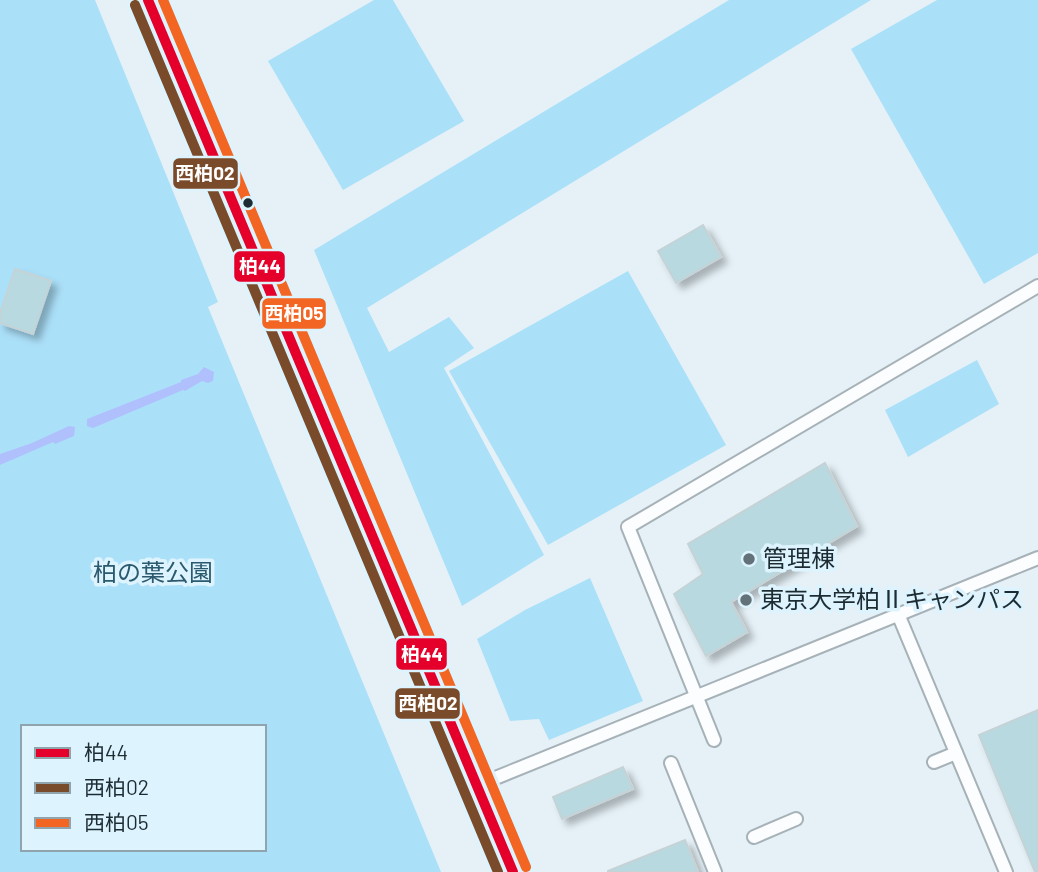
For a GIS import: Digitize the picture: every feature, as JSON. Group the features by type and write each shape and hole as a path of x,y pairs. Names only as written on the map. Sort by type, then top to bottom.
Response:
{"street":[{"path":"148,0 513,872"}],"lane":[{"path":"714,740 628,527 1038,286"},
{"path":"478,786 1038,558"},
{"path":"898,614 1006,872"},
{"path":"934,762 956,753"},
{"path":"671,763 715,872"},
{"path":"754,837 796,820"}],"green space":[{"name":"柏の葉公園","path":"0,0 95,0 218,302 208,307 441,872 0,872"},
{"path":"374,0 393,0 464,121 343,190 268,61"},
{"path":"729,0 871,0 367,308 389,352 449,317 474,348 444,368 544,555 462,606 314,250"},
{"path":"937,0 1038,0 1038,253 984,284 851,49"},
{"path":"628,271 726,445 548,545 449,371"},
{"path":"977,360 999,404 908,457 885,410"},
{"path":"590,578 643,701 549,740 539,719 510,721 477,639 525,610"}],"shaded area":[{"path":"204,367 214,372 213,381 202,381 185,391 93,428 87,426 87,419 181,382 198,374"},
{"path":"69,426 75,427 74,436 0,465 0,454"}],"building":[{"path":"703,225 721,257 676,283 658,251"},
{"path":"15,269 51,281 33,334 0,323 0,314"},
{"name":"管理棟","path":"825,463 857,526 731,602 747,632 706,656 674,594 703,574 688,544"},
{"path":"1038,710 1038,872 1035,872 979,735"},
{"path":"623,767 633,789 562,819 553,797"},
{"path":"685,840 698,872 608,872 608,871"}],"transit line":[{"name":"柏44","path":"148,0 513,872"},
{"name":"西柏05","path":"163,0 526,867"},
{"name":"西柏02","path":"135,5 498,872"}],"place":[{"name":"管理棟","path":"749,559"},
{"name":"東京大学柏Ⅱキャンパス","path":"746,600"}]}
